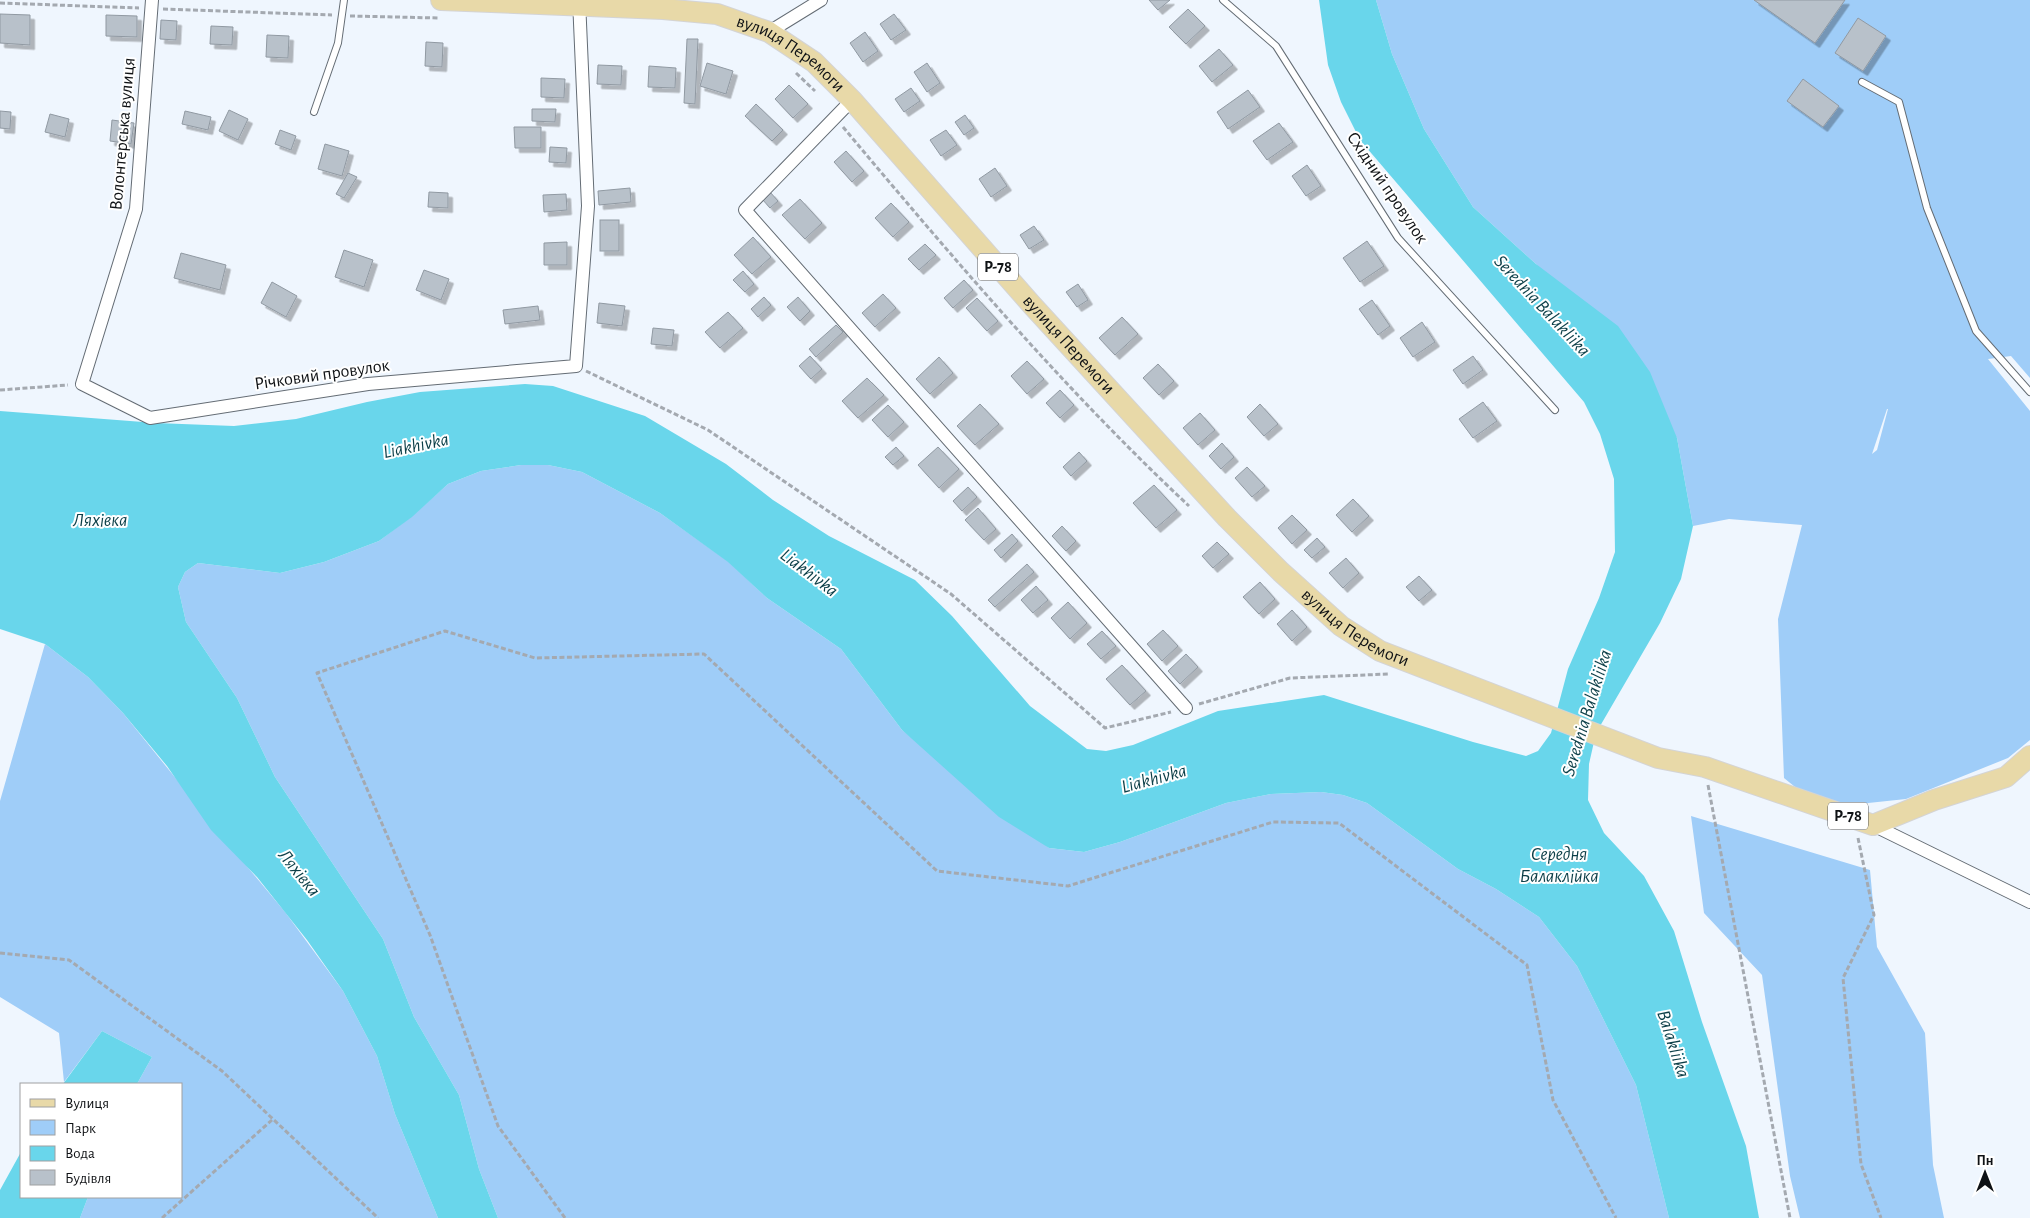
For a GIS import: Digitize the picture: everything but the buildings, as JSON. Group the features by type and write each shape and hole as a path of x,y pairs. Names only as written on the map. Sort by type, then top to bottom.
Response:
{"main road":[{"name":"вулиця Перемоги","path":"442,9 580,3 717,14 769,32 814,62 852,100 1031,304 1227,518 1280,572 1341,626 1380,651 1489,695 1658,758 1705,767"},
{"name":"Р-78","path":"1705,767 1873,825 1934,800 2006,777 2030,756"}],"street":[{"path":"769,32 821,0"},
{"path":"576,366 588,206 580,3"},
{"name":"Волонтерська вулиця","path":"82,384 136,209 151,4"},
{"path":"852,100 745,210 1186,708"},
{"name":"Річковий провулок","path":"82,384 150,418 368,384 576,366"},
{"path":"1873,825 2030,902"}],"lane":[{"path":"314,112 338,43 344,0"},
{"name":"Східний провулок","path":"1223,0 1276,46 1398,238 1555,410"},
{"path":"1862,82 1899,102 1927,208 1976,331 2030,392"}],"path":[{"path":"0,3 151,4 342,16 442,9"},
{"path":"791,68 816,92"},
{"path":"835,117 912,209 1088,408 1194,510"},
{"path":"576,366 708,430 951,594 1105,728 1186,708 1290,678 1397,674"},
{"path":"0,390 82,384"},
{"path":"565,1218 498,1126 430,935 317,673 445,632 535,658 704,654 937,871 1068,886 1273,822 1339,823 1527,965 1553,1100 1616,1218"},
{"path":"1705,767 1790,1218"},
{"path":"1854,818 1874,915 1843,978 1861,1164 1881,1218"},
{"path":"0,953 69,960 222,1071 378,1218"},
{"path":"162,1218 272,1120"}],"green space":[{"path":"1376,0 2030,0 2030,378 2011,356 1988,359 2030,411 2030,740 2008,758 1906,799 1821,808 1784,778 1778,619 1802,525 1729,519 1693,526 1677,438 1536,264 1473,207 1424,129 1392,54","holes":["1888,409 1877,450 1872,454"]},
{"path":"521,465 548,465 582,472 660,513 729,562 767,598 841,649 902,730 1049,848 1084,852 1120,842 1226,803 1271,794 1321,792 1343,795 1367,803 1458,869 1496,889 1539,917 1577,966 1636,1085 1669,1218 498,1218 479,1169 459,1095 414,1017 383,939 275,777 237,698 186,622 178,587 185,572 198,563 280,573 324,562 379,541 412,516 448,484 481,471"},
{"path":"45,644 88,677 123,713 285,912 343,991 377,1056 395,1114 438,1218 80,1218 88,1198 182,1198 182,1083 138,1083 152,1057 102,1031 64,1082 59,1033 0,997 0,801"},
{"path":"1691,816 1870,870 1877,947 1925,1033 1933,1165 1944,1218 1800,1218 1790,1176 1762,975 1704,913"}],"water":[{"name":"Ляхівка","path":"1319,0 1376,0 1392,54 1424,129 1473,207 1536,264 1618,326 1650,372 1677,438 1693,526 1681,579 1660,623 1596,733 1589,764 1588,800 1604,833 1644,876 1674,931 1702,1022 1746,1146 1759,1218 1669,1218 1636,1085 1577,966 1539,917 1496,889 1458,869 1367,803 1343,795 1321,792 1271,794 1226,803 1120,842 1084,852 1049,848 999,817 902,730 841,649 767,598 728,562 660,513 582,472 548,465 521,465 481,471 448,484 412,517 379,541 324,562 280,573 198,563 185,572 178,587 186,622 237,698 275,777 383,939 414,1017 459,1095 479,1169 498,1218 438,1218 395,1114 377,1056 343,991 307,940 257,877 211,830 167,766 123,713 88,677 45,644 0,629 0,411 156,423 234,426 296,419 367,402 420,392 525,384 553,386 645,416 726,464 773,500 829,536 915,580 952,616 1030,706 1087,749 1106,751 1133,745 1218,711 1324,695 1473,742 1526,756 1538,751 1551,733 1568,669 1599,598 1615,552 1614,479 1600,434 1584,402 1360,140 1341,102 1328,65"},
{"path":"102,1031 152,1057 138,1083 64,1083"},
{"path":"20,1154 20,1198 88,1198 80,1218 0,1218 0,1190"}],"water label":[{"name":"Serednia Balakliika","path":"1542,306"},
{"name":"Liakhivka","path":"416,446"},
{"name":"Liakhivka","path":"809,573"},
{"name":"Serednia Balakliika","path":"1587,713"},
{"name":"Liakhivka","path":"1154,779"},
{"name":"Середня Балаклійка","path":"1559,865"},
{"name":"Balakliika","path":"1673,1044"}]}
